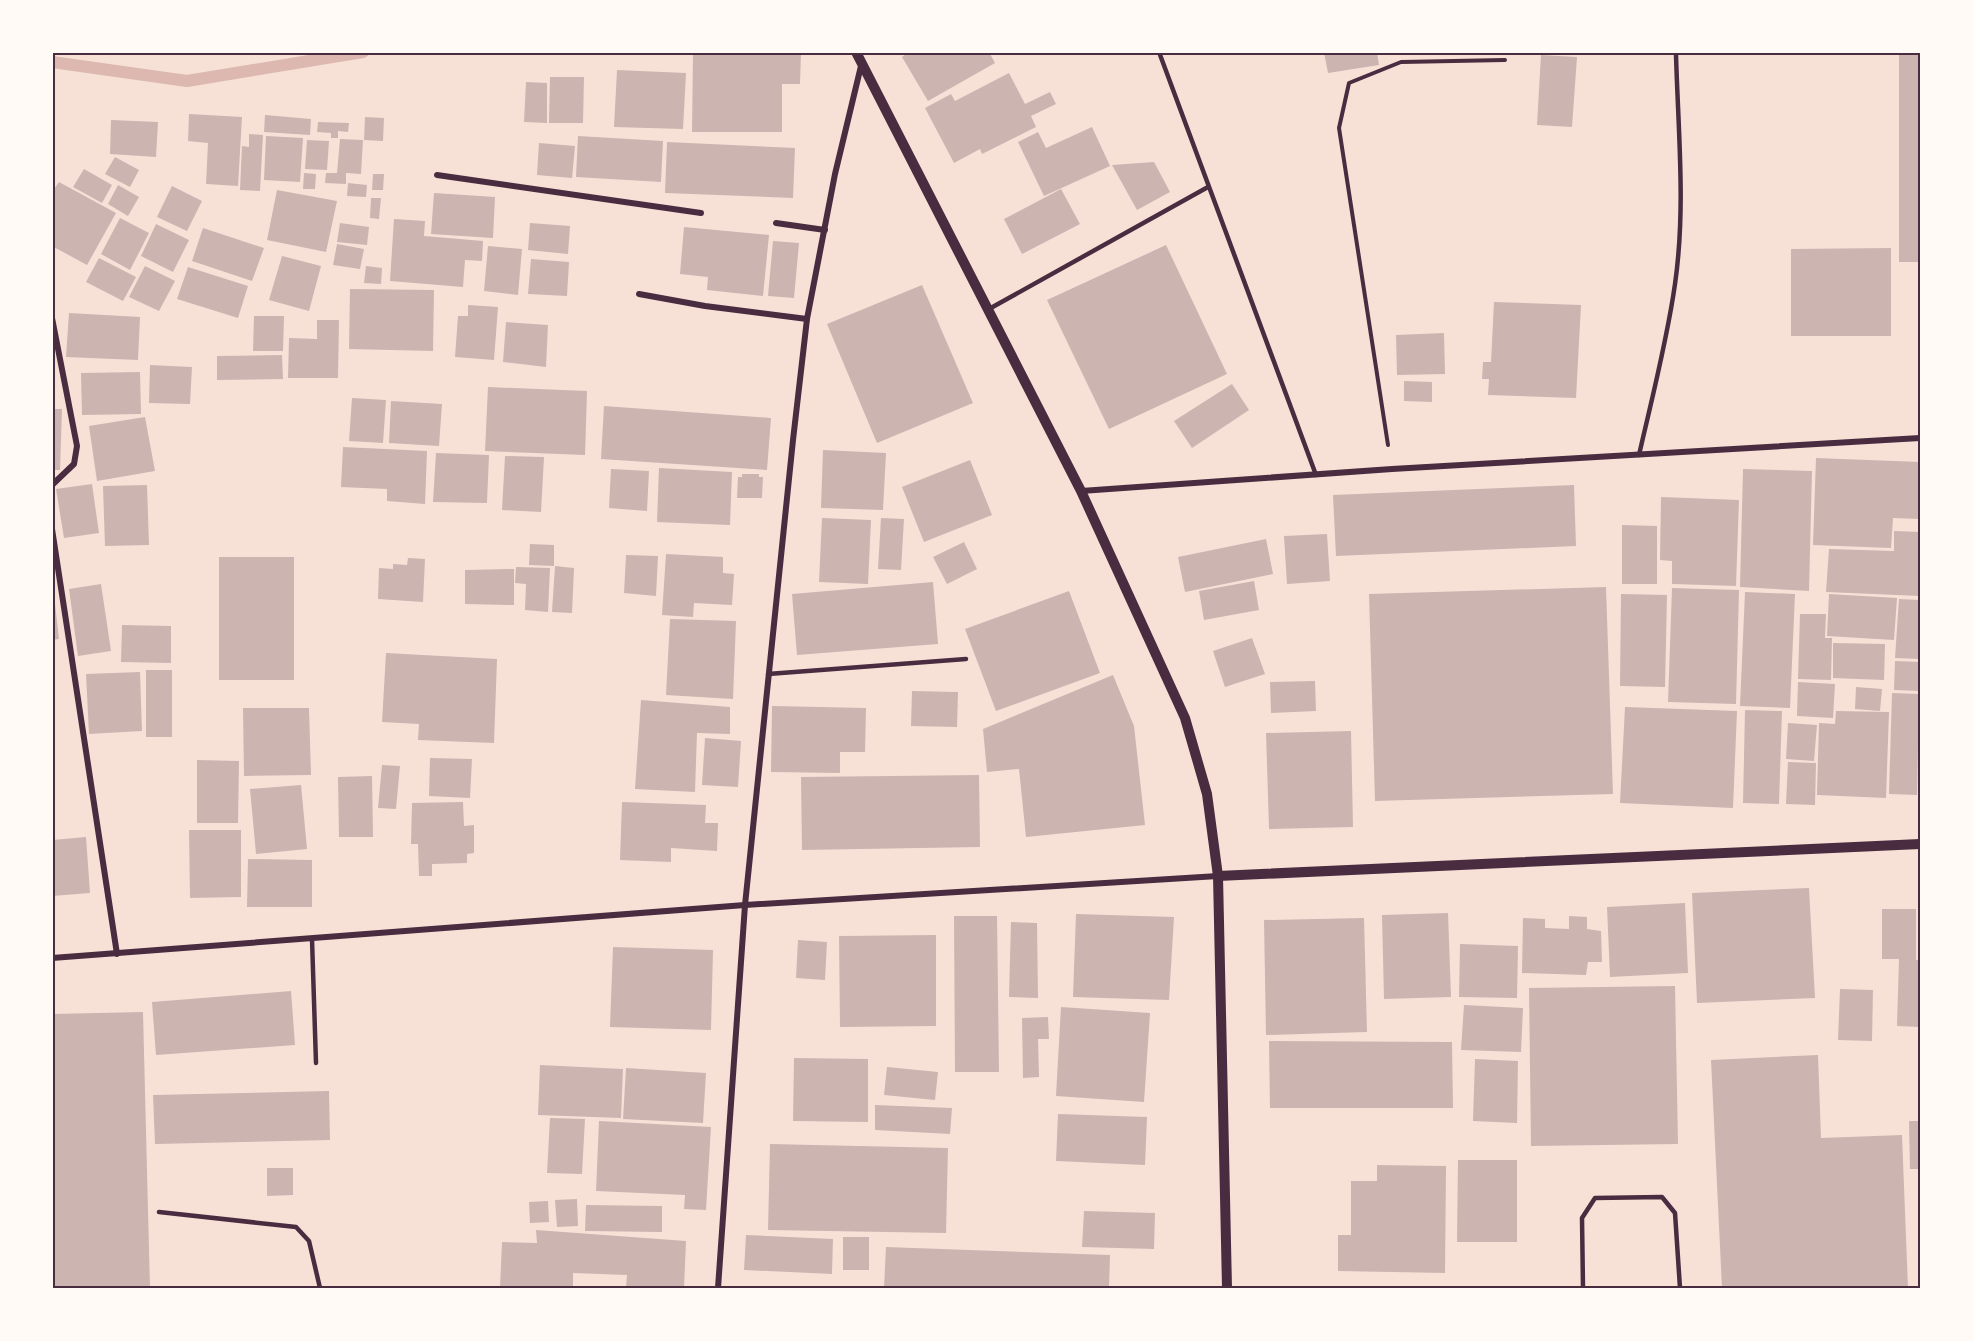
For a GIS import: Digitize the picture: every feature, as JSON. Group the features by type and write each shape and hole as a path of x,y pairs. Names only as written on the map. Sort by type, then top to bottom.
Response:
{"street":[{"path":"856,52 1081,491 1185,718 1207,795 1218,876 1227,1288"},
{"path":"718,1288 745,904 807,320 835,174 862,64"},
{"path":"437,175 701,213"},
{"path":"776,223 825,230"},
{"path":"639,294 807,320"},
{"path":"52,318 77,446 74,464 52,485"},
{"path":"1081,491 1392,469 1920,438"},
{"path":"52,529 117,954"},
{"path":"52,958 745,904 1218,876 1920,844"}],"lane":[{"path":"1158,52 1316,475"},
{"path":"1639,455 1676,282 1681,206 1676,54"},
{"path":"987,310 1208,187"},
{"path":"768,674 966,659"},
{"path":"312,939 316,1063"},
{"path":"1583,1288 1582,1218 1595,1198 1662,1197 1675,1213 1680,1288"},
{"path":"159,1212 296,1227 309,1241 320,1288"}],"path":[{"path":"1392,469 1339,128 1349,83 1401,62 1505,60"}],"building":[{"path":"693,52 801,52 800,84 782,84 782,132 692,132"},
{"path":"909,52 989,52 995,63 928,101 902,57"},
{"path":"1324,52 1377,52 1379,65 1328,73"},
{"path":"1899,52 1920,52 1920,262 1899,262"},
{"path":"1541,55 1577,57 1572,127 1537,125"},
{"path":"617,70 686,73 683,129 614,127"},
{"path":"1009,73 1025,104 1050,92 1056,104 1031,116 1036,127 982,154 980,149 954,163 925,108 951,94 955,101"},
{"path":"550,77 584,77 583,123 549,123"},
{"path":"526,82 547,83 547,123 524,122"},
{"path":"189,114 242,117 238,186 206,184 208,143 188,141"},
{"path":"265,115 311,119 310,135 264,132"},
{"path":"365,117 384,118 383,141 364,140"},
{"path":"111,120 158,122 156,157 110,154"},
{"path":"318,122 349,123 348,132 338,131 338,138 331,138 331,133 317,132"},
{"path":"1092,127 1110,166 1044,196 1018,142 1038,132 1046,148"},
{"path":"249,134 263,135 260,191 240,190 242,146 249,147"},
{"path":"266,136 303,138 300,182 264,180"},
{"path":"578,136 663,141 661,182 576,177"},
{"path":"340,139 363,140 361,174 346,173 346,184 325,183 326,173 337,173"},
{"path":"307,140 329,141 327,170 305,169"},
{"path":"667,142 795,148 793,198 665,193"},
{"path":"539,143 575,146 572,178 537,175"},
{"path":"115,157 139,170 130,187 105,174"},
{"path":"1154,162 1170,192 1137,210 1112,165"},
{"path":"84,169 112,185 102,203 73,187"},
{"path":"304,173 316,174 315,189 303,189"},
{"path":"373,174 384,174 383,190 372,190"},
{"path":"59,182 116,213 87,265 52,246 52,192"},
{"path":"348,183 367,185 366,197 347,196"},
{"path":"118,185 139,197 128,216 108,204"},
{"path":"172,186 202,201 187,231 157,217"},
{"path":"1061,189 1080,224 1022,254 1004,219"},
{"path":"277,190 337,201 326,252 267,240"},
{"path":"434,193 495,197 493,238 431,234"},
{"path":"371,198 381,198 379,219 370,218"},
{"path":"120,218 149,233 130,270 101,254"},
{"path":"394,219 425,221 424,236 483,241 482,261 465,260 463,287 390,281"},
{"path":"340,223 369,227 367,245 337,242"},
{"path":"530,223 570,226 568,254 528,250"},
{"path":"156,224 189,240 173,272 141,256"},
{"path":"684,227 769,235 763,296 707,290 708,277 680,274"},
{"path":"203,228 264,248 252,281 192,261"},
{"path":"773,241 799,243 794,298 768,296"},
{"path":"337,244 364,249 360,269 333,265"},
{"path":"1166,245 1227,374 1109,429 1047,300"},
{"path":"488,246 522,249 518,295 484,291"},
{"path":"1891,248 1891,336 1791,336 1791,249"},
{"path":"282,256 321,266 309,311 269,300"},
{"path":"99,258 136,277 123,301 86,282"},
{"path":"531,259 569,262 567,296 528,294"},
{"path":"145,266 175,281 159,311 129,297"},
{"path":"366,266 382,268 381,284 364,283"},
{"path":"188,267 248,286 238,318 177,299"},
{"path":"922,285 973,403 877,443 827,324"},
{"path":"350,289 434,290 433,351 349,349"},
{"path":"1494,302 1581,305 1576,398 1488,395 1489,379 1482,379 1483,362 1491,362"},
{"path":"468,305 498,307 494,360 455,357 458,316 468,316"},
{"path":"69,313 140,317 138,360 66,357"},
{"path":"254,316 284,316 283,351 253,351"},
{"path":"317,320 339,320 338,378 288,378 289,338 317,339"},
{"path":"506,322 548,325 546,367 503,362"},
{"path":"1444,333 1445,374 1397,375 1396,335"},
{"path":"282,355 283,379 217,380 217,356"},
{"path":"150,365 192,367 190,404 149,403"},
{"path":"140,372 141,414 82,415 81,373"},
{"path":"1404,381 1432,382 1432,402 1404,401"},
{"path":"1232,384 1249,410 1192,448 1174,421"},
{"path":"488,387 587,391 585,455 485,451"},
{"path":"352,398 386,400 383,443 349,441"},
{"path":"391,401 442,404 439,446 389,443"},
{"path":"604,406 771,418 767,470 601,459"},
{"path":"52,409 62,409 60,470 52,470"},
{"path":"145,417 155,471 97,481 89,426"},
{"path":"343,447 427,451 425,504 387,501 387,489 341,487"},
{"path":"823,450 886,453 883,510 821,508"},
{"path":"436,453 489,455 487,503 433,502"},
{"path":"505,456 544,457 541,512 502,510"},
{"path":"1816,458 1920,462 1920,519 1893,518 1891,548 1813,545"},
{"path":"970,460 992,515 924,542 902,487"},
{"path":"659,468 732,472 730,525 657,522"},
{"path":"611,469 649,471 647,511 609,508"},
{"path":"1743,469 1812,471 1809,591 1740,587"},
{"path":"742,474 759,474 759,477 763,477 762,498 737,498 738,477 742,477"},
{"path":"92,484 99,533 64,538 56,489"},
{"path":"147,485 149,545 105,546 103,486"},
{"path":"1574,485 1576,546 1336,556 1333,495"},
{"path":"1661,497 1739,500 1736,586 1672,584 1672,561 1660,560"},
{"path":"822,518 871,520 868,584 819,582"},
{"path":"881,518 904,519 901,570 878,569"},
{"path":"1622,525 1657,526 1657,584 1622,584"},
{"path":"1894,531 1920,532 1920,596 1826,592 1829,549 1894,551"},
{"path":"1327,534 1330,581 1287,584 1284,536"},
{"path":"1266,539 1273,574 1185,592 1178,557"},
{"path":"964,542 977,569 947,584 933,557"},
{"path":"530,544 554,545 554,566 529,565"},
{"path":"666,554 723,557 723,573 734,574 732,605 694,603 693,617 662,615"},
{"path":"626,555 658,556 656,596 624,593"},
{"path":"219,557 294,557 294,680 219,680"},
{"path":"408,558 425,559 423,602 378,599 379,568 393,569 393,564 407,565"},
{"path":"555,566 574,568 572,613 552,612"},
{"path":"516,567 550,568 548,612 525,610 526,584 515,583"},
{"path":"514,569 514,605 465,604 465,570"},
{"path":"1254,581 1259,610 1204,620 1199,591"},
{"path":"933,582 938,644 797,655 792,594"},
{"path":"101,584 111,651 78,656 69,589"},
{"path":"1606,587 1613,794 1375,801 1369,594"},
{"path":"1672,588 1739,590 1736,704 1668,702"},
{"path":"1069,591 1100,673 996,711 965,629"},
{"path":"1745,592 1795,594 1790,708 1740,706"},
{"path":"1621,594 1667,595 1665,687 1620,686"},
{"path":"1829,594 1897,598 1894,640 1827,636"},
{"path":"1899,599 1920,600 1920,659 1895,658"},
{"path":"52,604 55,604 59,639 52,640"},
{"path":"1800,614 1826,614 1825,638 1832,638 1831,680 1798,679"},
{"path":"670,619 736,621 733,699 666,695"},
{"path":"122,625 171,626 171,663 121,662"},
{"path":"1252,638 1265,674 1225,687 1213,651"},
{"path":"1833,643 1885,644 1884,680 1833,678"},
{"path":"386,653 497,659 494,743 418,740 419,724 382,722"},
{"path":"1895,661 1920,662 1920,691 1894,690"},
{"path":"146,670 172,670 172,737 146,737"},
{"path":"140,672 142,731 89,734 86,674"},
{"path":"1113,675 1134,726 1145,825 1026,837 1019,769 987,772 983,729"},
{"path":"1315,681 1316,711 1271,713 1270,682"},
{"path":"1798,682 1835,684 1833,718 1797,716"},
{"path":"1856,687 1882,689 1880,711 1855,709"},
{"path":"912,691 958,692 957,727 911,726"},
{"path":"1892,693 1919,694 1917,795 1889,794"},
{"path":"641,700 730,707 730,734 697,733 695,792 635,789"},
{"path":"772,706 866,708 865,752 840,752 840,773 771,772"},
{"path":"1625,707 1737,711 1733,808 1620,803"},
{"path":"243,708 309,708 311,775 244,776"},
{"path":"1745,710 1782,711 1779,804 1743,803"},
{"path":"1836,711 1889,712 1886,798 1817,795 1819,723 1835,724"},
{"path":"1788,723 1817,725 1814,761 1786,759"},
{"path":"1351,731 1353,827 1269,829 1266,733"},
{"path":"705,738 741,741 738,787 702,785"},
{"path":"430,758 472,759 470,798 429,796"},
{"path":"197,760 239,761 238,823 197,823"},
{"path":"1788,762 1816,763 1815,805 1786,804"},
{"path":"382,765 400,766 396,809 378,808"},
{"path":"979,775 980,847 802,850 801,777"},
{"path":"372,776 373,837 339,837 338,777"},
{"path":"301,785 307,849 256,854 250,789"},
{"path":"463,802 464,826 474,825 474,853 467,854 467,863 432,864 432,876 419,876 418,844 411,844 412,803"},
{"path":"622,802 706,805 705,823 718,823 717,851 671,848 671,862 620,860"},
{"path":"189,830 241,830 241,897 190,898"},
{"path":"86,837 90,893 52,896 52,840"},
{"path":"248,859 312,860 312,907 247,907"},
{"path":"1809,888 1815,998 1697,1003 1692,893"},
{"path":"1685,903 1688,973 1610,977 1607,907"},
{"path":"1882,909 1916,909 1916,960 1920,960 1920,1027 1897,1026 1899,959 1882,959"},
{"path":"1448,913 1451,997 1384,999 1382,915"},
{"path":"1076,914 1174,917 1169,1000 1073,997"},
{"path":"954,916 997,916 999,1072 955,1072"},
{"path":"1569,916 1587,917 1587,929 1601,931 1602,962 1588,962 1586,975 1522,973 1523,918 1545,919 1545,928 1569,929"},
{"path":"1364,918 1367,1032 1266,1035 1264,920"},
{"path":"1011,922 1037,923 1038,998 1009,997"},
{"path":"936,935 936,1026 840,1027 839,936"},
{"path":"798,940 827,942 825,980 796,978"},
{"path":"1460,944 1518,946 1517,998 1459,997"},
{"path":"613,947 713,950 711,1030 610,1027"},
{"path":"1675,986 1678,1144 1531,1146 1529,988"},
{"path":"1840,989 1873,990 1872,1041 1838,1040"},
{"path":"291,991 295,1045 156,1055 152,1002"},
{"path":"1464,1005 1523,1008 1521,1052 1461,1050"},
{"path":"1061,1007 1150,1013 1144,1102 1056,1096"},
{"path":"143,1012 150,1288 52,1288 52,1014"},
{"path":"1048,1017 1049,1039 1038,1039 1039,1077 1023,1078 1022,1018"},
{"path":"1269,1041 1452,1042 1453,1108 1270,1108"},
{"path":"1818,1055 1821,1138 1902,1135 1908,1288 1722,1288 1711,1060"},
{"path":"794,1058 868,1059 868,1122 793,1121"},
{"path":"1475,1059 1518,1061 1517,1123 1473,1121"},
{"path":"540,1065 623,1069 621,1118 538,1115"},
{"path":"887,1067 938,1072 935,1100 884,1095"},
{"path":"626,1068 706,1073 703,1123 623,1119"},
{"path":"329,1091 330,1140 155,1144 153,1095"},
{"path":"875,1105 952,1108 950,1134 875,1130"},
{"path":"1058,1114 1147,1117 1145,1165 1056,1161"},
{"path":"550,1118 585,1119 582,1174 547,1173"},
{"path":"599,1121 711,1127 706,1210 684,1209 685,1195 596,1191"},
{"path":"1909,1121 1920,1121 1920,1169 1910,1169"},
{"path":"770,1144 948,1148 946,1233 768,1230"},
{"path":"1458,1160 1517,1160 1517,1242 1457,1242"},
{"path":"1377,1165 1446,1166 1445,1273 1338,1271 1338,1235 1351,1235 1351,1181 1377,1181"},
{"path":"267,1168 293,1168 293,1195 267,1196"},
{"path":"577,1199 578,1226 557,1227 555,1200"},
{"path":"548,1201 549,1222 530,1223 529,1202"},
{"path":"586,1205 662,1206 662,1232 585,1231"},
{"path":"1084,1211 1155,1213 1154,1249 1082,1247"},
{"path":"536,1230 686,1241 684,1288 626,1288 627,1275 573,1273 573,1288 500,1288 502,1242 537,1243"},
{"path":"746,1235 833,1239 832,1274 744,1270"},
{"path":"843,1237 869,1237 869,1270 843,1270"},
{"path":"886,1247 1110,1255 1109,1288 884,1288"}],"waterway":[{"path":"52,62 187,81 363,52"}]}
